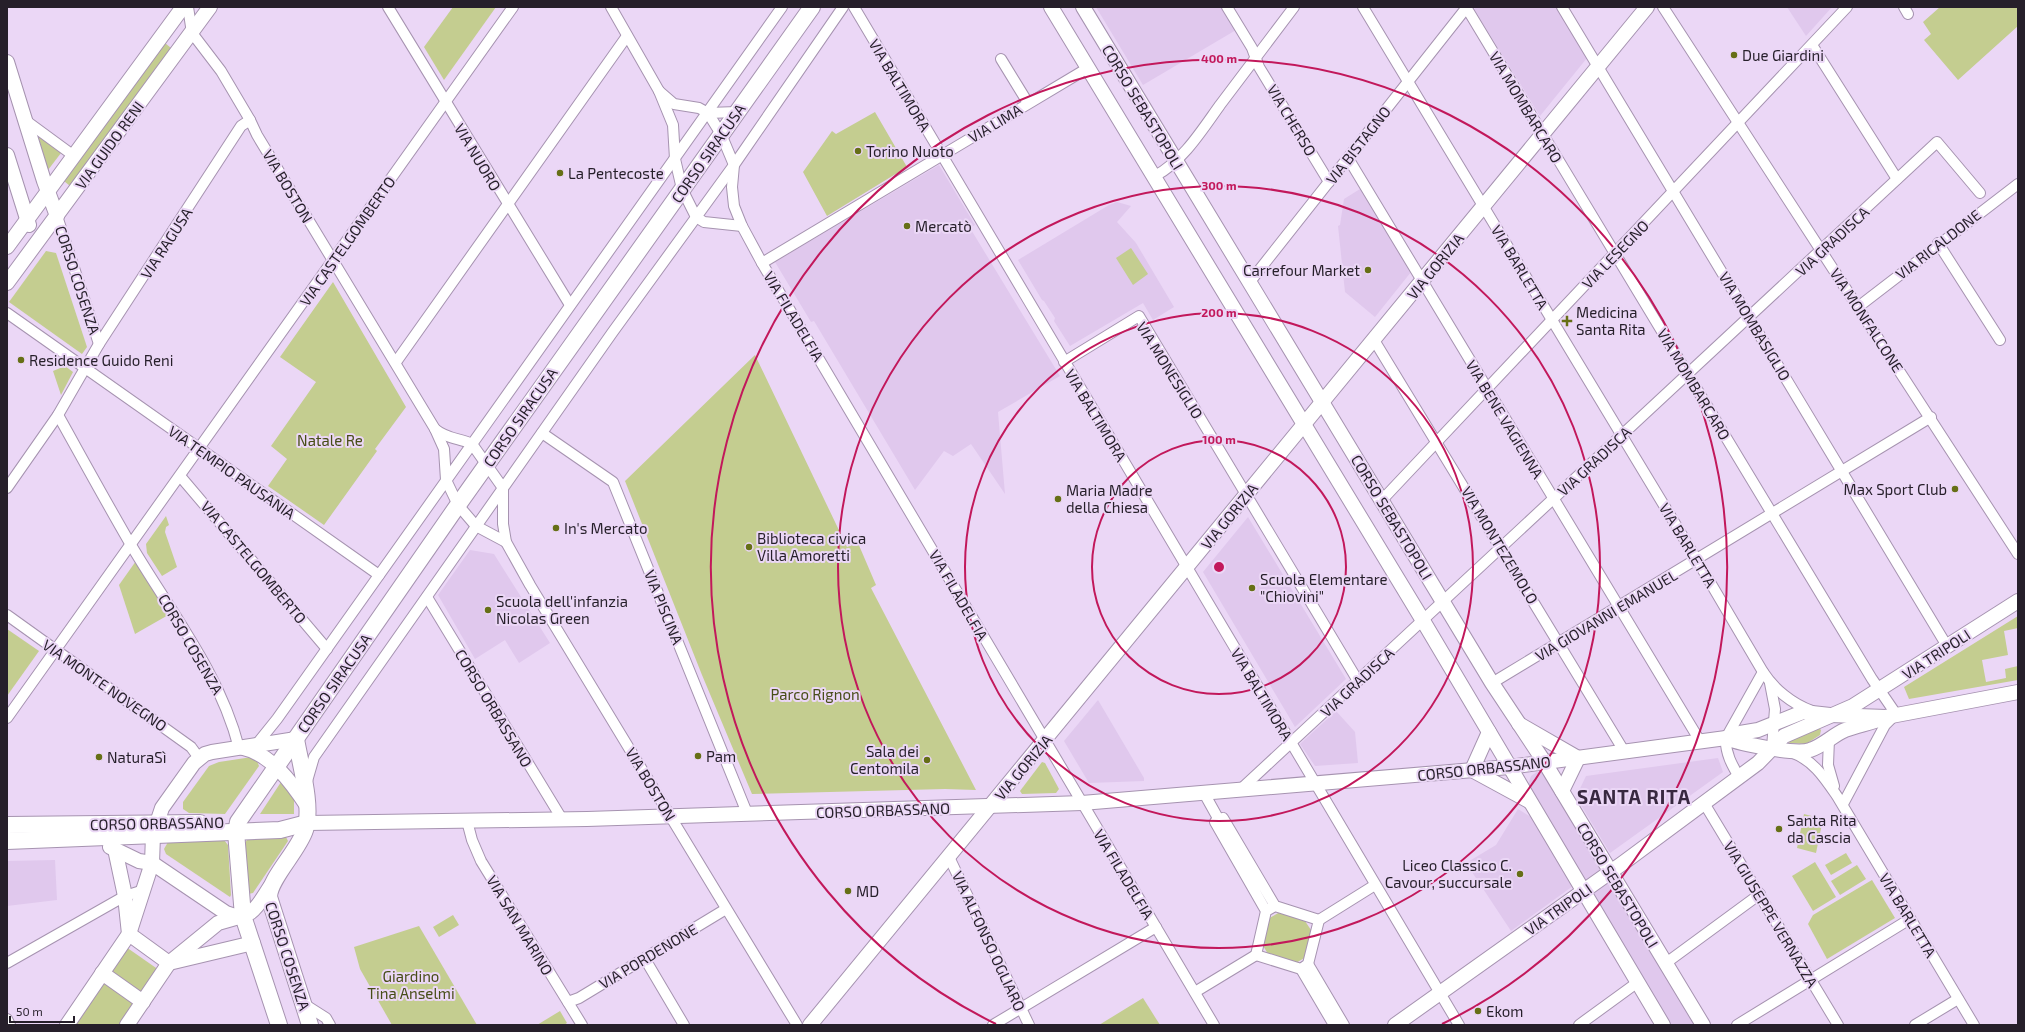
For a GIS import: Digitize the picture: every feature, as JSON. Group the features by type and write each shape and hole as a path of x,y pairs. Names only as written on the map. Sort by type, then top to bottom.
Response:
{"main road":[{"name":"CORSO SIRACUSA","path":"237,827 458,504 812,7"},
{"path":"270,888 298,844 307,823 305,789 296,739"},
{"name":"CORSO ORBASSANO","path":"7,825 155,829 237,827 280,830 307,823"},
{"name":"CORSO COSENZA","path":"237,827 241,917 253,943 279,1025"},
{"name":"CORSO ORBASSANO","path":"7,841 93,838 155,829"},
{"name":"CORSO COSENZA","path":"270,888 270,902 282,935 310,1025"}],"street":[{"name":"VIA GUIDO RENI","path":"7,247 183,7"},
{"name":"VIA BOSTON","path":"188,7 192,32 221,71 250,120 257,135 396,362 435,429 444,449 446,480 458,504 476,526 506,542"},
{"name":"VIA GUIDO RENI","path":"7,283 210,7"},
{"name":"VIA NUORO","path":"388,7 570,305"},
{"name":"VIA CASTELGOMBERTO","path":"7,718 514,7"},
{"path":"611,7 659,91 673,125 675,159 682,189 696,217 704,222 742,226"},
{"name":"CORSO SIRACUSA","path":"246,747 262,741 782,7"},
{"name":"CORSO SIRACUSA","path":"305,789 314,757 476,526 734,165 843,7"},
{"name":"VIA BALTIMORA","path":"854,7 1314,784 1459,1025"},
{"name":"CORSO SEBASTOPOLI","path":"1051,7 1155,176 1423,621 1663,1025"},
{"name":"CORSO SEBASTOPOLI","path":"1083,7 1492,683 1545,763 1703,1025"},
{"name":"VIA CHERSO","path":"1227,7 1252,48 1259,67 1329,182"},
{"path":"1155,176 1175,161 1199,133 1294,7"},
{"name":"VIA BARLETTA","path":"1363,7 1409,81 1770,683"},
{"name":"VIA BISTAGNO","path":"1249,283 1466,7"},
{"name":"VIA MOMBARCARO","path":"1466,7 1876,685 1891,716"},
{"name":"VIA MOMBASIGLIO","path":"1562,7 1948,646"},
{"name":"VIA GORIZIA","path":"810,1025 1647,7"},
{"name":"VIA MONFALCONE","path":"1663,7 1931,417 2018,554"},
{"name":"VIA LESEGNO","path":"1382,500 1488,390 1847,7"},
{"path":"396,362 628,36"},
{"path":"1812,45 1897,179"},
{"name":"VIA LIMA","path":"1001,59 1028,103"},
{"path":"7,62 24,120 57,216"},
{"name":"VIA LIMA","path":"941,155 1088,68"},
{"path":"659,91 674,104 700,108 708,113 737,112"},
{"name":"VIA FILADELFIA","path":"708,113 721,134 734,165 732,180 734,206 742,226 1044,741 1214,1025"},
{"path":"24,120 74,156"},
{"name":"VIA RAGUSA","path":"86,370 100,344 241,126 250,120"},
{"name":"VIA GRADISCA","path":"1291,743 1937,142 1980,193"},
{"path":"7,155 36,244"},
{"name":"VIA FILADELFIA","path":"762,262 941,155"},
{"name":"VIA BENE VAGIENNA","path":"1348,158 1700,741"},
{"name":"VIA RICALDONE","path":"1858,307 1938,243 2017,187"},
{"name":"CORSO COSENZA","path":"57,216 100,344"},
{"path":"1938,243 2000,340"},
{"name":"VIA TEMPIO PAUSANIA","path":"7,313 379,575"},
{"name":"VIA MONESIGLIO","path":"1064,362 1139,316 1358,681"},
{"name":"VIA MONTEZEMOLO","path":"1374,340 1560,642 1624,751"},
{"path":"7,488 58,415 86,370"},
{"path":"58,415 131,545"},
{"name":"VIA GIOVANNI EMANUEL","path":"1492,683 1843,472 1931,417"},
{"path":"435,429 448,438 472,444 503,488"},
{"name":"VIA PISCINA","path":"542,433 613,482 746,813"},
{"name":"VIA CASTELGOMBERTO","path":"180,476 327,648"},
{"name":"VIA BOSTON","path":"503,488 503,524 506,542 797,1025"},
{"name":"CORSO COSENZA","path":"131,545 198,652 221,694 246,747"},
{"name":"CORSO ORBASSANO","path":"426,597 562,819"},
{"name":"VIA TRIPOLI","path":"1396,1025 1610,872 1778,749 1788,733 1837,721 1876,685 1948,646 2018,600"},
{"name":"VIA MONTE NOVEGNO","path":"7,615 192,747 199,758"},
{"path":"1739,777 1732,765 1725,746 1726,738 1763,672"},
{"path":"1770,683 1798,705 1837,721 1891,716 2018,692"},
{"path":"1770,683 1774,700 1774,724 1778,749"},
{"path":"1726,738 1740,733 1758,730 1798,713 1816,713"},
{"path":"1837,721 1845,730 1870,724 1891,716"},
{"path":"1843,804 1891,716"},
{"path":"1726,738 1736,742 1801,752 1810,750 1837,721"},
{"path":"1837,721 1828,765 1837,796"},
{"path":"1519,724 1578,758 1562,791"},
{"path":"1489,732 1472,770 1531,802"},
{"name":"CORSO ORBASSANO","path":"307,823 562,819 1082,803 1509,767 1726,738"},
{"path":"67,1025 129,934 152,863 155,829 167,800 199,758 212,752 296,739"},
{"path":"1240,790 1291,743"},
{"path":"246,747 276,768 291,783 307,806"},
{"name":"VIA BARLETTA","path":"1778,749 1799,756 1813,765 1843,804 1974,1025"},
{"path":"1195,992 1256,955 1271,908 1223,818 1219,820 1204,793"},
{"name":"VIA GIUSEPPE VERNAZZA","path":"1704,803 1838,1025"},
{"name":"VIA SAN MARINO","path":"467,821 472,840 482,861 582,1025"},
{"name":"CORSO ORBASSANO","path":"93,838 139,861 152,863 226,913 241,917"},
{"path":"115,849 125,896 129,934 169,963 253,943"},
{"name":"VIA ALFONSO OGLIARO","path":"949,857 1029,1025"},
{"path":"1334,1025 1305,966 1319,920 1375,885"},
{"path":"127,1025 169,963 218,923 253,912 270,888"},
{"path":"7,962 125,896 144,890"},
{"path":"1666,963 1760,894"},
{"path":"1271,908 1319,920"},
{"name":"VIA PORDENONE","path":"568,1002 579,998 726,909"},
{"path":"1737,1025 1910,919"},
{"name":"VIA FILADELFIA","path":"993,1025 1156,927"},
{"path":"1256,955 1305,966 1344,1025"},
{"path":"644,959 684,1025"},
{"path":"102,974 142,1002"},
{"path":"1579,1025 1638,982"},
{"path":"1915,1025 1958,999"},
{"path":"304,1004 326,1018 330,1025"},
{"path":"7,1019 10,1025"}],"shaded area":[{"path":"1096,7 1223,7 1236,30 1143,85"},
{"path":"1476,7 1556,7 1587,58 1540,116 1474,9"},
{"path":"1787,7 1832,7 1806,36"},
{"path":"939,165 975,225 970,228 1060,376 998,412 1005,494 971,444 953,456 944,451 915,490 814,321 811,322 775,262"},
{"path":"1360,189 1411,272 1375,317 1345,292 1338,226 1340,225 1344,199"},
{"path":"1117,202 1131,206 1117,222 1136,243 1174,307 1153,320 1143,303 1070,346 1054,321 1055,318 1042,300 1018,260 1109,205"},
{"path":"1248,517 1346,679 1295,727 1203,572"},
{"name":"Scuola dell'infanzia Nicolas Green","path":"470,550 494,554 550,643 519,663 505,640 475,659 438,595"},
{"path":"1098,700 1144,778 1144,781 1089,783 1064,741"},
{"path":"1336,711 1355,732 1358,763 1315,766 1300,744"},
{"path":"1718,758 1723,772 1610,853 1576,797 1586,776"},
{"path":"1537,772 1546,774 1696,1025 1671,1025 1528,785 1531,776"},
{"name":"Liceo Classico C. Cavour, succursale","path":"1518,809 1531,817 1573,886 1511,931 1466,863 1496,845"},
{"path":"55,860 57,900 7,906 7,861"}],"green space":[{"path":"453,7 496,7 444,80 424,47"},
{"path":"1940,7 2018,7 2018,26 1958,80 1924,40 1931,34 1923,22"},
{"path":"165,43 171,48 70,186 64,181"},
{"name":"Torino Nuoto","path":"875,112 907,167 827,216 803,172 832,131 836,134"},
{"path":"38,136 61,153 48,170"},
{"path":"1131,248 1148,274 1133,285 1116,258"},
{"path":"46,251 56,253 87,347 82,354 9,302"},
{"name":"Natale Re","path":"333,282 406,407 375,449 377,451 324,525 268,486 287,459 271,446 316,382 280,357"},
{"name":"Parco Rignon","path":"755,355 847,547 858,543 876,585 871,588 976,790 945,789 752,794 702,675 625,481"},
{"path":"65,366 73,372 61,395 53,371"},
{"path":"166,516 169,525 166,527 165,532 177,567 162,576 147,553 146,544"},
{"path":"136,561 170,614 135,634 119,585"},
{"path":"2018,616 2018,628 2004,631 2008,655 1982,660 1986,682 2006,678 2005,669 2018,666 2018,680 1909,699 1904,687"},
{"path":"7,629 39,651 7,696"},
{"path":"1819,728 1821,730 1820,735 1806,744 1789,743 1790,740"},
{"path":"252,757 257,761 259,766 225,814 189,813 183,809 183,802 209,766 219,762"},
{"path":"1042,762 1045,763 1059,789 1056,793 1022,794 1020,791"},
{"path":"281,782 294,796 294,814 260,814"},
{"path":"1804,814 1823,819 1816,853 1797,848"},
{"path":"286,837 288,841 253,893 248,894 245,843 247,840"},
{"path":"224,840 228,845 230,897 166,854 164,849 168,842"},
{"path":"1846,853 1852,863 1831,875 1825,865"},
{"path":"1815,862 1836,897 1813,911 1792,876"},
{"path":"1857,865 1866,879 1840,895 1831,881"},
{"path":"1872,880 1895,918 1827,959 1808,924 1813,915"},
{"path":"1280,912 1303,918 1311,930 1306,957 1296,963 1268,954 1262,944 1268,919"},
{"path":"453,915 459,925 439,937 433,927"},
{"name":"Giardino Tina Anselmi","path":"419,926 477,1025 392,1025 360,969 354,947"},
{"path":"126,947 159,970 142,996 108,973"},
{"path":"103,981 135,1005 122,1025 73,1025"},
{"path":"1143,998 1160,1025 1099,1025"},
{"path":"560,1011 567,1023 564,1025 537,1025"}],"place":[{"name":"Due Giardini","path":"1734,55"},
{"name":"Torino Nuoto","path":"858,151"},
{"name":"La Pentecoste","path":"560,173"},
{"name":"Mercatò","path":"907,226"},
{"name":"Carrefour Market","path":"1368,270"},
{"name":"Medicina Santa Rita","path":"1567,321"},
{"name":"Residence Guido Reni","path":"21,360"},
{"name":"Max Sport Club","path":"1955,489"},
{"name":"Maria Madre della Chiesa","path":"1058,499"},
{"name":"In's Mercato","path":"556,528"},
{"name":"Biblioteca civica Villa Amoretti","path":"749,547"},
{"name":"Scuola Elementare \"Chiovini\"","path":"1252,588"},
{"name":"Scuola dell'infanzia Nicolas Green","path":"488,610"},
{"name":"Pam","path":"698,756"},
{"name":"NaturaSì","path":"99,757"},
{"name":"Sala dei Centomila","path":"927,760"},
{"name":"Santa Rita da Cascia","path":"1779,829"},
{"name":"Liceo Classico C. Cavour, succursale","path":"1520,874"},
{"name":"MD","path":"848,891"},
{"name":"Ekom","path":"1478,1011"}],"district":[{"name":"SANTA RITA","path":"1634,796"}]}
